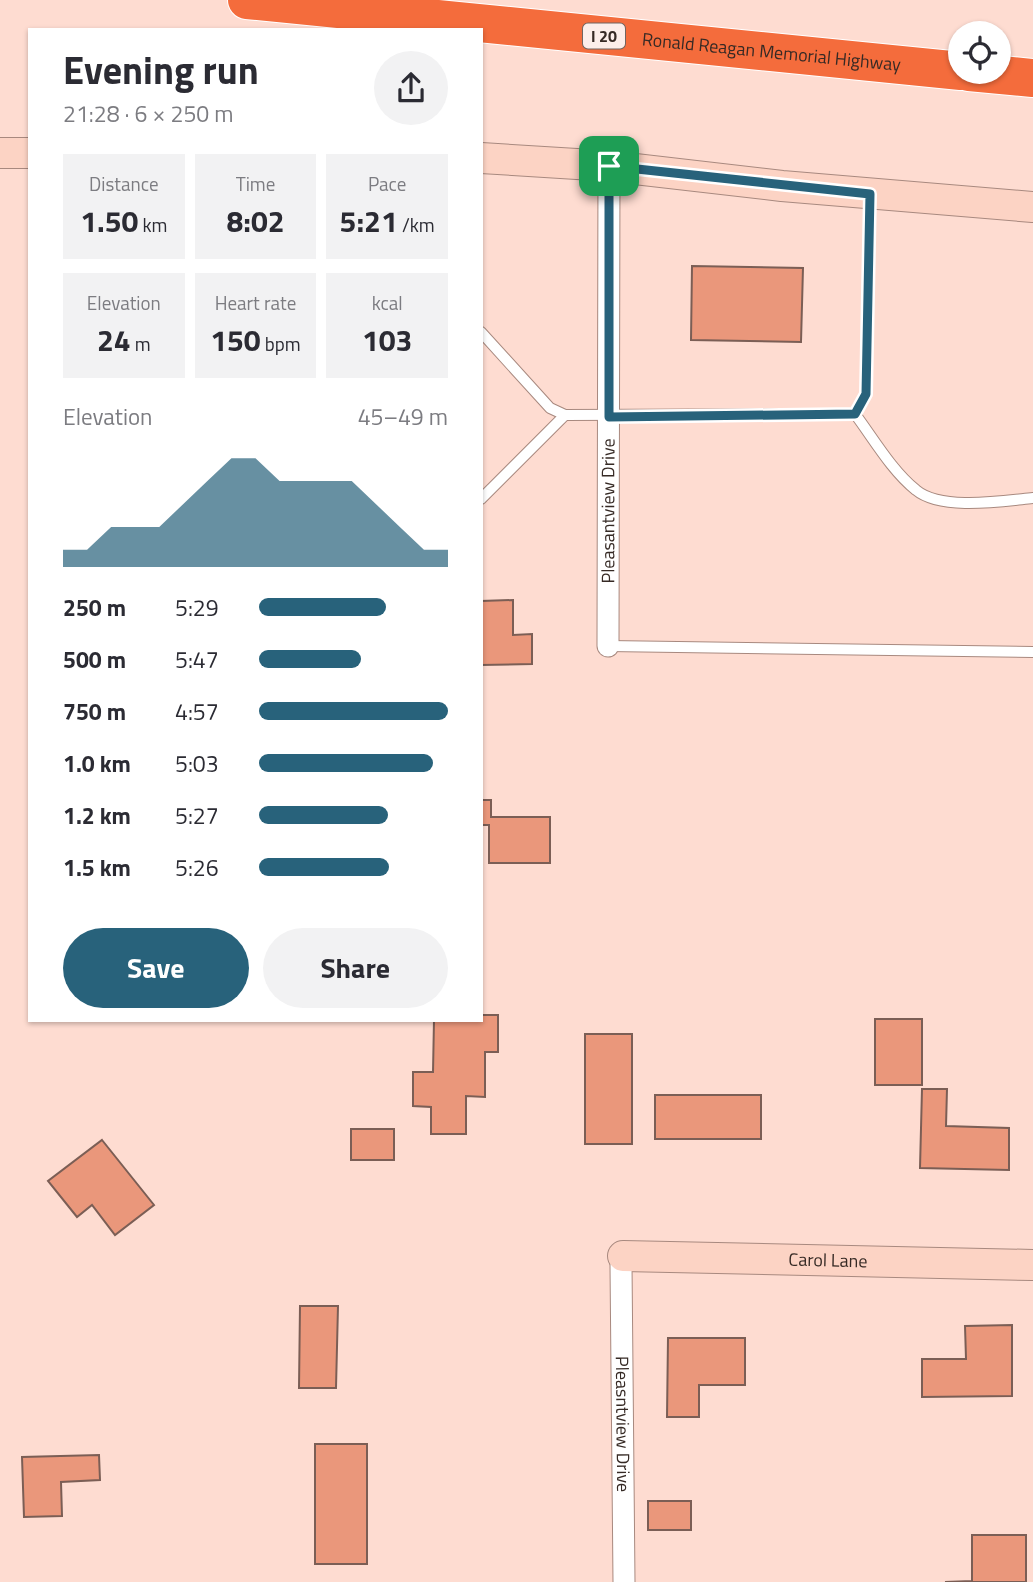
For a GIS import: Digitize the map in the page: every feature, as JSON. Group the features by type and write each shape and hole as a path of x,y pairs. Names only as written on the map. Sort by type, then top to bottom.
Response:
{"highway":[{"name":"Ronald Reagan Memorial Highway","path":"247,0 948,70"},
{"path":"1011,76 1033,78"}],"main road":[{"path":"0,153 28,153"},
{"path":"483,158 609,166 870,194 1033,207"},
{"name":"Carol Lane","path":"622,1260 1033,1265"}],"street":[{"name":"Pleasantview Drive","path":"608,646 609,166"},
{"name":"Pleasntview Drive","path":"622,1260 624,1582"}],"lane":[{"path":"855,414 866,394 870,194"},
{"path":"483,334 550,408 565,415 609,417 855,414"},
{"path":"855,414 917,492 946,501 984,503 1033,498"},
{"path":"483,497 565,415"},
{"path":"608,646 1033,652"}],"building":[{"path":"692,266 803,268 801,342 691,340"},
{"path":"513,600 513,635 532,634 532,664 483,665 483,601"},
{"path":"483,800 491,800 491,817 550,817 550,863 489,863 489,825 483,825"},
{"path":"483,1015 498,1015 498,1052 485,1052 485,1097 466,1096 466,1134 431,1134 431,1107 413,1106 413,1072 433,1072 434,1022 483,1022"},
{"path":"875,1019 922,1019 922,1085 875,1085"},
{"path":"585,1034 632,1034 632,1144 585,1144"},
{"path":"922,1089 947,1089 946,1126 1009,1128 1009,1170 920,1168"},
{"path":"655,1095 761,1095 761,1139 655,1139"},
{"path":"351,1129 394,1129 394,1160 351,1160"},
{"path":"102,1140 154,1205 115,1235 92,1205 77,1217 48,1181"},
{"path":"300,1306 338,1306 336,1388 299,1388"},
{"path":"1012,1325 1012,1396 922,1397 922,1359 966,1359 965,1326"},
{"path":"668,1338 745,1338 745,1385 699,1385 699,1417 667,1417"},
{"path":"315,1444 367,1444 367,1564 315,1564"},
{"path":"99,1455 100,1480 61,1482 62,1516 24,1517 22,1457"},
{"path":"648,1501 691,1501 691,1530 648,1530"},
{"path":"972,1535 1026,1535 1026,1582 945,1582 972,1581"}],"route":[{"path":"609,166 870,194 866,394 855,414 609,417 609,166"}]}
